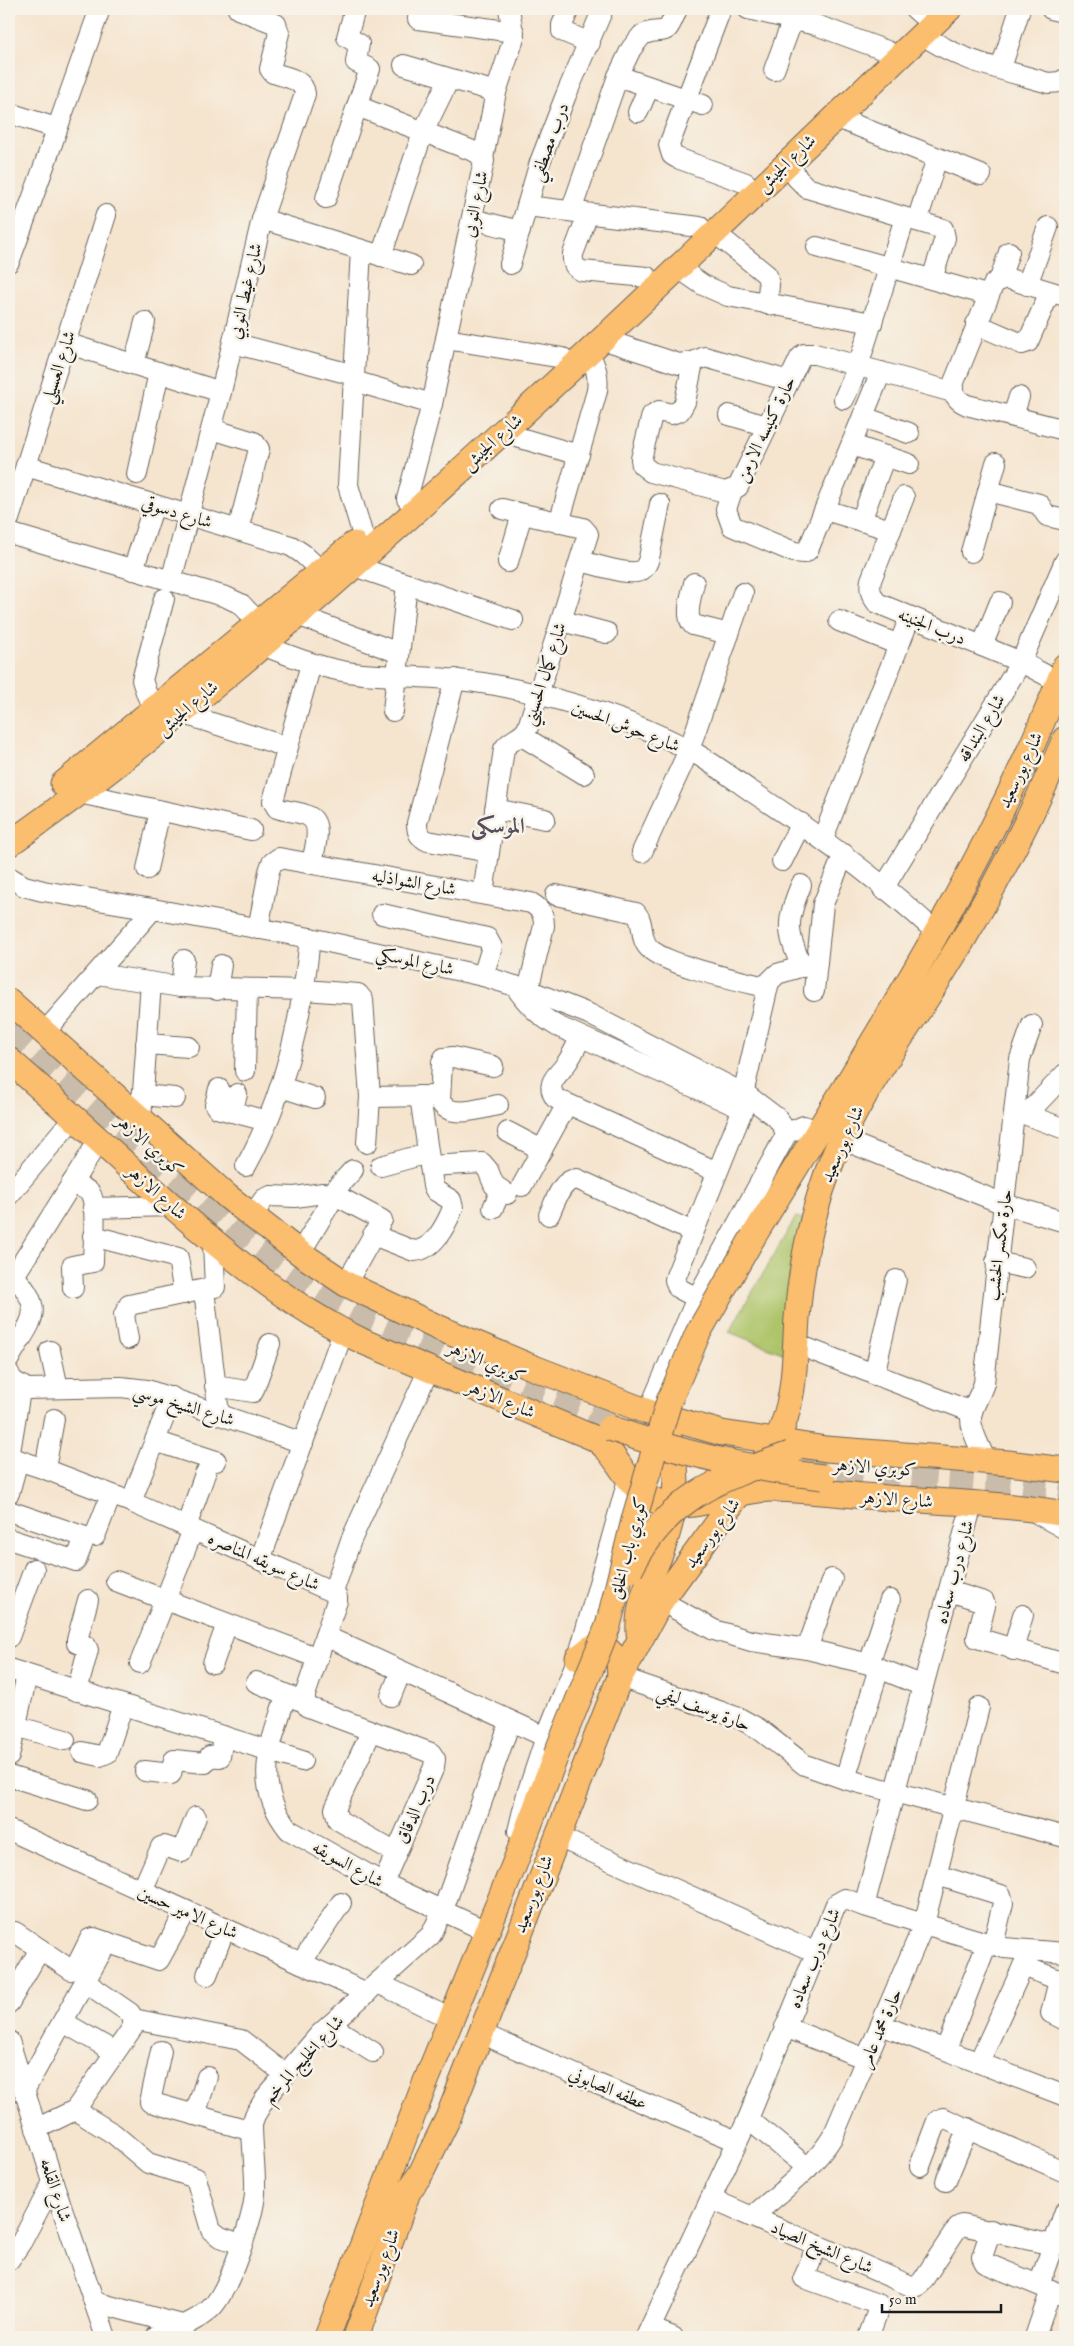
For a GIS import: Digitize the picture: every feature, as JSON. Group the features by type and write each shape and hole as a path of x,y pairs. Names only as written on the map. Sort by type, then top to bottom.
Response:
{"main road":[{"name":"شارع الجيش","path":"9,825 76,774 157,707 260,634 298,615 503,433 595,346 677,267 746,183 923,17 948,9"},
{"name":"شارع الجيش","path":"9,844 79,793 181,713 321,571 487,431 647,277 789,161 835,117 923,17"},
{"name":"شارع بورسعيد","path":"753,1237 937,933 1014,783 1062,674"},
{"name":"شارع بورسعيد","path":"356,2337 408,2192 440,2138 556,1836 620,1677 661,1601 740,1494 783,1449 792,1395 800,1292 808,1240 822,1189 841,1140 866,1093 945,970 977,915 1034,808 1065,739"},
{"path":"9,1001 228,1197 300,1253 346,1284 437,1327 529,1366 654,1414 783,1449 815,1448 986,1461 1065,1470"},
{"name":"كوبري الازهر","path":"9,1016 233,1220 315,1281 344,1300 617,1417 667,1434 771,1457 824,1463 1006,1476 1065,1484"},
{"name":"كوبري الازهر","path":"9,1042 224,1231 307,1293 337,1312 370,1327 610,1428 663,1447 716,1461 769,1471 823,1477 1005,1491 1065,1498"},
{"name":"شارع الازهر","path":"9,1060 213,1244 299,1306 343,1332 594,1438 610,1452 628,1480 649,1497 675,1505 696,1504 771,1489 972,1504 1065,1514"},
{"name":"كوبري باب الخلق","path":"514,1865 551,1746 608,1626 635,1516 670,1401 698,1333 753,1237"},
{"path":"640,1638 640,1605 661,1552 675,1505 674,1458 669,1436 654,1414"},
{"path":"608,1626 636,1559 646,1542 669,1514 704,1488 783,1449"},
{"path":"578,1658 591,1648 607,1649 619,1660 620,1677"},
{"name":"شارع بورسعيد","path":"327,2337 424,2086 514,1865"},
{"path":"424,2086 456,2099"}],"street":[{"path":"9,262 100,9"},
{"name":"شارع غيط النوبي","path":"171,581 212,429 262,219 305,94 305,87 300,82 273,73 270,69 279,33 276,24 238,9"},
{"path":"326,198 370,69 356,62 359,44 347,38 355,9"},
{"path":"419,9 418,19 514,32"},
{"path":"483,158 496,92 513,43 514,32 510,24 509,9"},
{"path":"569,9 562,25 562,31 590,42"},
{"name":"درب مصطفي","path":"510,264 540,162 566,94 603,9"},
{"path":"647,277 582,271 576,268 572,262 579,212 618,76 638,39 648,33 664,32 668,28 677,9"},
{"path":"721,9 694,102 668,145 672,155 677,158 746,183"},
{"path":"748,9 793,19 820,17 887,51"},
{"path":"1001,68 1020,9"},
{"path":"1051,9 1065,13"},
{"path":"923,17 948,51 1048,83 1065,80"},
{"path":"774,70 793,19"},
{"path":"404,65 496,92"},
{"path":"618,76 694,102"},
{"path":"381,256 423,132 449,79"},
{"path":"638,112 648,87"},
{"name":"شارع النوبى","path":"357,106 478,153 483,158 472,219 432,404 406,499"},
{"path":"9,113 56,128"},
{"path":"835,117 981,175"},
{"path":"844,399 858,366 889,267 937,158"},
{"path":"789,161 797,178 807,188 940,228 946,233 932,279"},
{"path":"527,206 707,229 767,275 769,285 767,304"},
{"name":"شارع العسيلي","path":"9,519 106,215"},
{"path":"262,219 411,265"},
{"path":"472,219 520,231"},
{"path":"1027,285 1048,227"},
{"path":"817,246 932,279 994,287 1006,278 1058,294 1028,342 1022,344 976,324"},
{"path":"361,250 348,485 363,536"},
{"path":"1009,252 976,324 954,382 953,392 958,401 967,405 1016,407 1065,430"},
{"path":"677,267 702,285 728,296 872,323"},
{"path":"134,364 145,322"},
{"path":"446,340 563,358"},
{"path":"66,343 221,392"},
{"path":"233,343 354,378 432,404"},
{"path":"502,510 559,523 598,378 595,346 679,364 693,362 705,357 789,381"},
{"name":"حارة كنيسه الارمن","path":"693,362 685,402 680,411 671,414 659,411 652,415 640,459 642,465 651,472 719,491 732,491 738,487 800,358 810,353 953,392"},
{"path":"137,474 159,372"},
{"path":"732,491 726,509 732,526 794,552 804,553 811,546 881,372"},
{"path":"729,415 767,426"},
{"path":"863,416 909,433"},
{"path":"212,429 254,442 259,449 238,530"},
{"path":"503,433 578,455"},
{"path":"852,445 909,464"},
{"path":"861,521 885,456"},
{"path":"971,552 996,463"},
{"name":"شارع دسوقي","path":"26,466 291,546 321,571"},
{"path":"988,492 1039,504 1047,516 1065,520"},
{"name":"درب الجنينه","path":"904,497 870,589 877,603 1022,662 1062,674"},
{"path":"580,562 629,572 643,570 650,558 660,504"},
{"path":"134,570 154,505"},
{"path":"825,510 892,530"},
{"path":"508,562 522,514"},
{"name":"شارع كمال الحسيني","path":"484,894 504,749 512,740 522,736 528,727 540,694 588,534 583,528 559,523"},
{"path":"9,533 234,601 241,604 260,634"},
{"name":"شارع البنداقه","path":"884,889 1022,662 1065,561"},
{"path":"354,566 513,620"},
{"path":"694,582 689,615 690,622 693,625 729,634"},
{"path":"393,711 406,584"},
{"path":"642,852 689,750 743,593"},
{"path":"157,707 147,695 142,680 164,600"},
{"path":"982,646 1000,602"},
{"path":"873,634 884,606"},
{"path":"298,615 399,652"},
{"path":"823,838 910,617"},
{"path":"562,621 607,633"},
{"path":"839,621 899,645"},
{"name":"شارع حوش الحسين","path":"260,634 312,664 362,674 455,679 540,694 608,715 689,750 823,838 937,933"},
{"path":"312,664 273,801 277,808 308,816 313,820 317,832 312,863"},
{"path":"455,679 417,823 417,831 421,838 428,841 489,852"},
{"path":"181,713 287,747"},
{"path":"522,736 584,774"},
{"path":"79,793 251,830"},
{"path":"495,809 544,818"},
{"path":"148,869 160,811"},
{"path":"782,861 801,823"},
{"path":"809,965 823,904 844,854"},
{"name":"شارع الشواذليه","path":"258,929 272,863 279,858 531,903 539,908 544,916 544,926 522,988"},
{"name":"شارع الموسكي","path":"9,877 24,886 42,891 310,938 483,976 522,988 589,1014 649,1043 777,1118 786,1133"},
{"path":"800,884 791,908 790,937 809,965 814,991"},
{"path":"556,894 636,913 641,919 642,932 646,944 655,953 686,966 766,987"},
{"path":"44,1033 153,909"},
{"path":"382,914 487,938 492,947 483,976"},
{"path":"246,1166 281,1087 295,1039 305,990 310,938"},
{"path":"181,987 184,960"},
{"path":"217,990 221,965"},
{"path":"697,1298 678,1288 675,1280 745,1100 766,987 777,974 809,965"},
{"path":"96,974 181,987 217,990 305,990 354,993 363,1000 370,1097 368,1143"},
{"path":"141,1119 151,983"},
{"path":"522,988 526,1002 540,1016 581,1036 745,1100"},
{"path":"245,1071 247,990"},
{"name":"حارة مكسر الخشب","path":"972,1412 984,1383 996,1262 1004,1204 1021,1112 1022,1049 1032,1026"},
{"path":"581,1036 567,1063 553,1078 551,1092 555,1098 717,1172"},
{"path":"146,1044 189,1047"},
{"path":"252,1216 261,1202 271,1196 295,1197 333,1194 381,1222 414,1251 428,1248 453,1208 451,1200 436,1191 433,1186 429,1159 430,1096 442,1062 444,1058 453,1057 493,1066"},
{"path":"1065,1074 1021,1112 1065,1129"},
{"path":"281,1087 315,1098"},
{"path":"142,1095 175,1098"},
{"path":"370,1097 430,1096 442,1106 460,1111 498,1106"},
{"path":"226,1100 267,1121"},
{"path":"381,1166 429,1159 482,1163 488,1170 494,1185 506,1195 542,1150 567,1104"},
{"path":"9,1195 74,1117"},
{"name":"شارع بورسعيد","path":"786,1133 804,1126 818,1130"},
{"path":"508,1132 542,1150"},
{"path":"654,1414 697,1298 786,1133"},
{"path":"9,1359 32,1322 32,1305 26,1288 11,1278 99,1140"},
{"path":"841,1140 1004,1204 1065,1222"},
{"path":"300,1253 333,1194 353,1170"},
{"path":"549,1215 564,1185 577,1178 693,1232"},
{"path":"72,1183 90,1193 93,1199 93,1262 72,1266 73,1288"},
{"path":"93,1208 172,1206"},
{"path":"346,1284 381,1222"},
{"path":"93,1236 178,1258 184,1294"},
{"path":"128,1339 124,1315 129,1305 215,1287 213,1244"},
{"path":"996,1262 1025,1268"},
{"path":"874,1375 896,1280"},
{"path":"204,1290 219,1414"},
{"path":"260,1560 343,1332"},
{"path":"216,1386 253,1392 270,1344"},
{"path":"796,1344 972,1412 971,1421 986,1461"},
{"path":"50,1351 58,1388"},
{"path":"333,1592 351,1540 429,1369"},
{"path":"9,1494 15,1379"},
{"name":"شارع الشيخ موسي","path":"15,1379 27,1390 121,1386 148,1390 303,1443"},
{"path":"131,1502 172,1397"},
{"path":"45,1469 54,1419"},
{"path":"140,1663 166,1600 211,1468 155,1441"},
{"name":"شارع سويقه المناصره","path":"12,1458 131,1502 333,1592 337,1597 337,1601 305,1702"},
{"path":"325,1636 402,1670 510,1722 551,1746 628,1480"},
{"path":"95,1536 111,1494"},
{"name":"شارع درب سعاده","path":"648,2333 748,2119 836,1904 845,1899 864,1906 972,1504"},
{"path":"1029,1509 1065,1529"},
{"path":"9,1510 85,1537 76,1561 9,1539"},
{"path":"9,1637 34,1569"},
{"path":"807,1650 832,1579"},
{"path":"116,1581 318,1658"},
{"path":"949,1591 984,1602 985,1606 977,1638 1065,1664"},
{"path":"77,1691 88,1650 86,1646 76,1643 76,1640 88,1600"},
{"path":"845,1779 890,1600"},
{"path":"661,1601 714,1630 751,1641 807,1650 874,1666 923,1686"},
{"path":"1013,1650 1023,1615"},
{"path":"213,1663 227,1624"},
{"path":"391,1696 402,1670"},
{"path":"9,1756 16,1726 18,1672 302,1761"},
{"name":"حارة يوسف ليفي","path":"620,1677 738,1718 758,1729 805,1765 845,1779 1065,1837"},
{"path":"256,1682 305,1702 308,1707 317,1712 371,1732"},
{"name":"شارع السويقه","path":"286,1695 266,1763 267,1787 281,1820 289,1830 383,1883 486,1931"},
{"path":"82,1752 100,1756 107,1753 123,1705"},
{"name":"حارة محمد عامر","path":"752,2217 823,2153 833,2136 924,1924 978,1707"},
{"name":"شارع الخليج المرخم","path":"156,2337 209,2310 218,2301 253,2211 255,2192 252,2131 255,2114 262,2102 330,2025 431,1934 443,1910 510,1722"},
{"path":"16,1726 65,1740"},
{"name":"درب الدقاق","path":"383,1883 434,1767 435,1759 431,1754 371,1732 335,1809 335,1815 338,1820 396,1853"},
{"path":"145,1771 171,1774 174,1760 205,1763 210,1756 220,1757 223,1736"},
{"path":"9,1776 87,1800"},
{"path":"142,1891 161,1847 164,1846 182,1852 196,1817"},
{"name":"شارع الامير حسين","path":"9,1830 301,1963 451,2019"},
{"path":"556,1836 804,1948"},
{"path":"936,1875 1002,1896 1003,1903 990,1944 946,2049"},
{"path":"301,1963 341,1903"},
{"path":"864,1906 990,1944 1027,1959 1059,1980 1051,2013 1065,2020"},
{"path":"9,1932 15,1932 71,1970 76,1967 90,1939 98,1938 159,1960 186,1911"},
{"path":"207,1975 225,1928"},
{"path":"24,2091 107,1942"},
{"path":"9,2003 40,1949"},
{"path":"1027,1959 1065,1953"},
{"path":"980,2062 1027,1959"},
{"path":"36,2129 75,2110 133,2027 133,2019 130,2013 85,1982"},
{"path":"133,2019 241,2040 285,2074"},
{"path":"63,2022 115,2052"},
{"path":"881,2024 1065,2096"},
{"path":"330,2025 373,2052"},
{"path":"785,2027 866,2059"},
{"name":"عطفه الصابوني","path":"480,2033 737,2142"},
{"name":"شارع القلعه","path":"9,2041 53,2182 106,2337"},
{"path":"161,2051 150,2102 252,2131"},
{"path":"195,2115 207,2077"},
{"path":"75,2110 114,2134 148,2163 196,2178 211,2230 220,2237 241,2244"},
{"path":"748,2119 808,2168"},
{"path":"920,2166 940,2119 947,2119 1065,2172"},
{"path":"946,2181 968,2128"},
{"path":"9,2260 15,2236 53,2182"},
{"name":"شارع الشيخ الصياد","path":"712,2199 912,2286 917,2286 962,2225 991,2230"},
{"path":"1035,2337 1052,2291 1053,2245 1065,2211"},
{"path":"1052,2291 982,2261 991,2230 1053,2245"},
{"path":"817,2245 804,2278 880,2305 870,2335"},
{"path":"94,2302 182,2325"},
{"path":"648,2333 673,2337"}],"green space":[{"path":"796,1217 804,1219 785,1354 729,1332"}],"tunnel":[{"path":"9,1030 234,1230 315,1289 373,1321 633,1430"},
{"path":"801,1468 1006,1484 1065,1491"}],"district":[{"name":"الموسكى","path":"498,825"}]}
